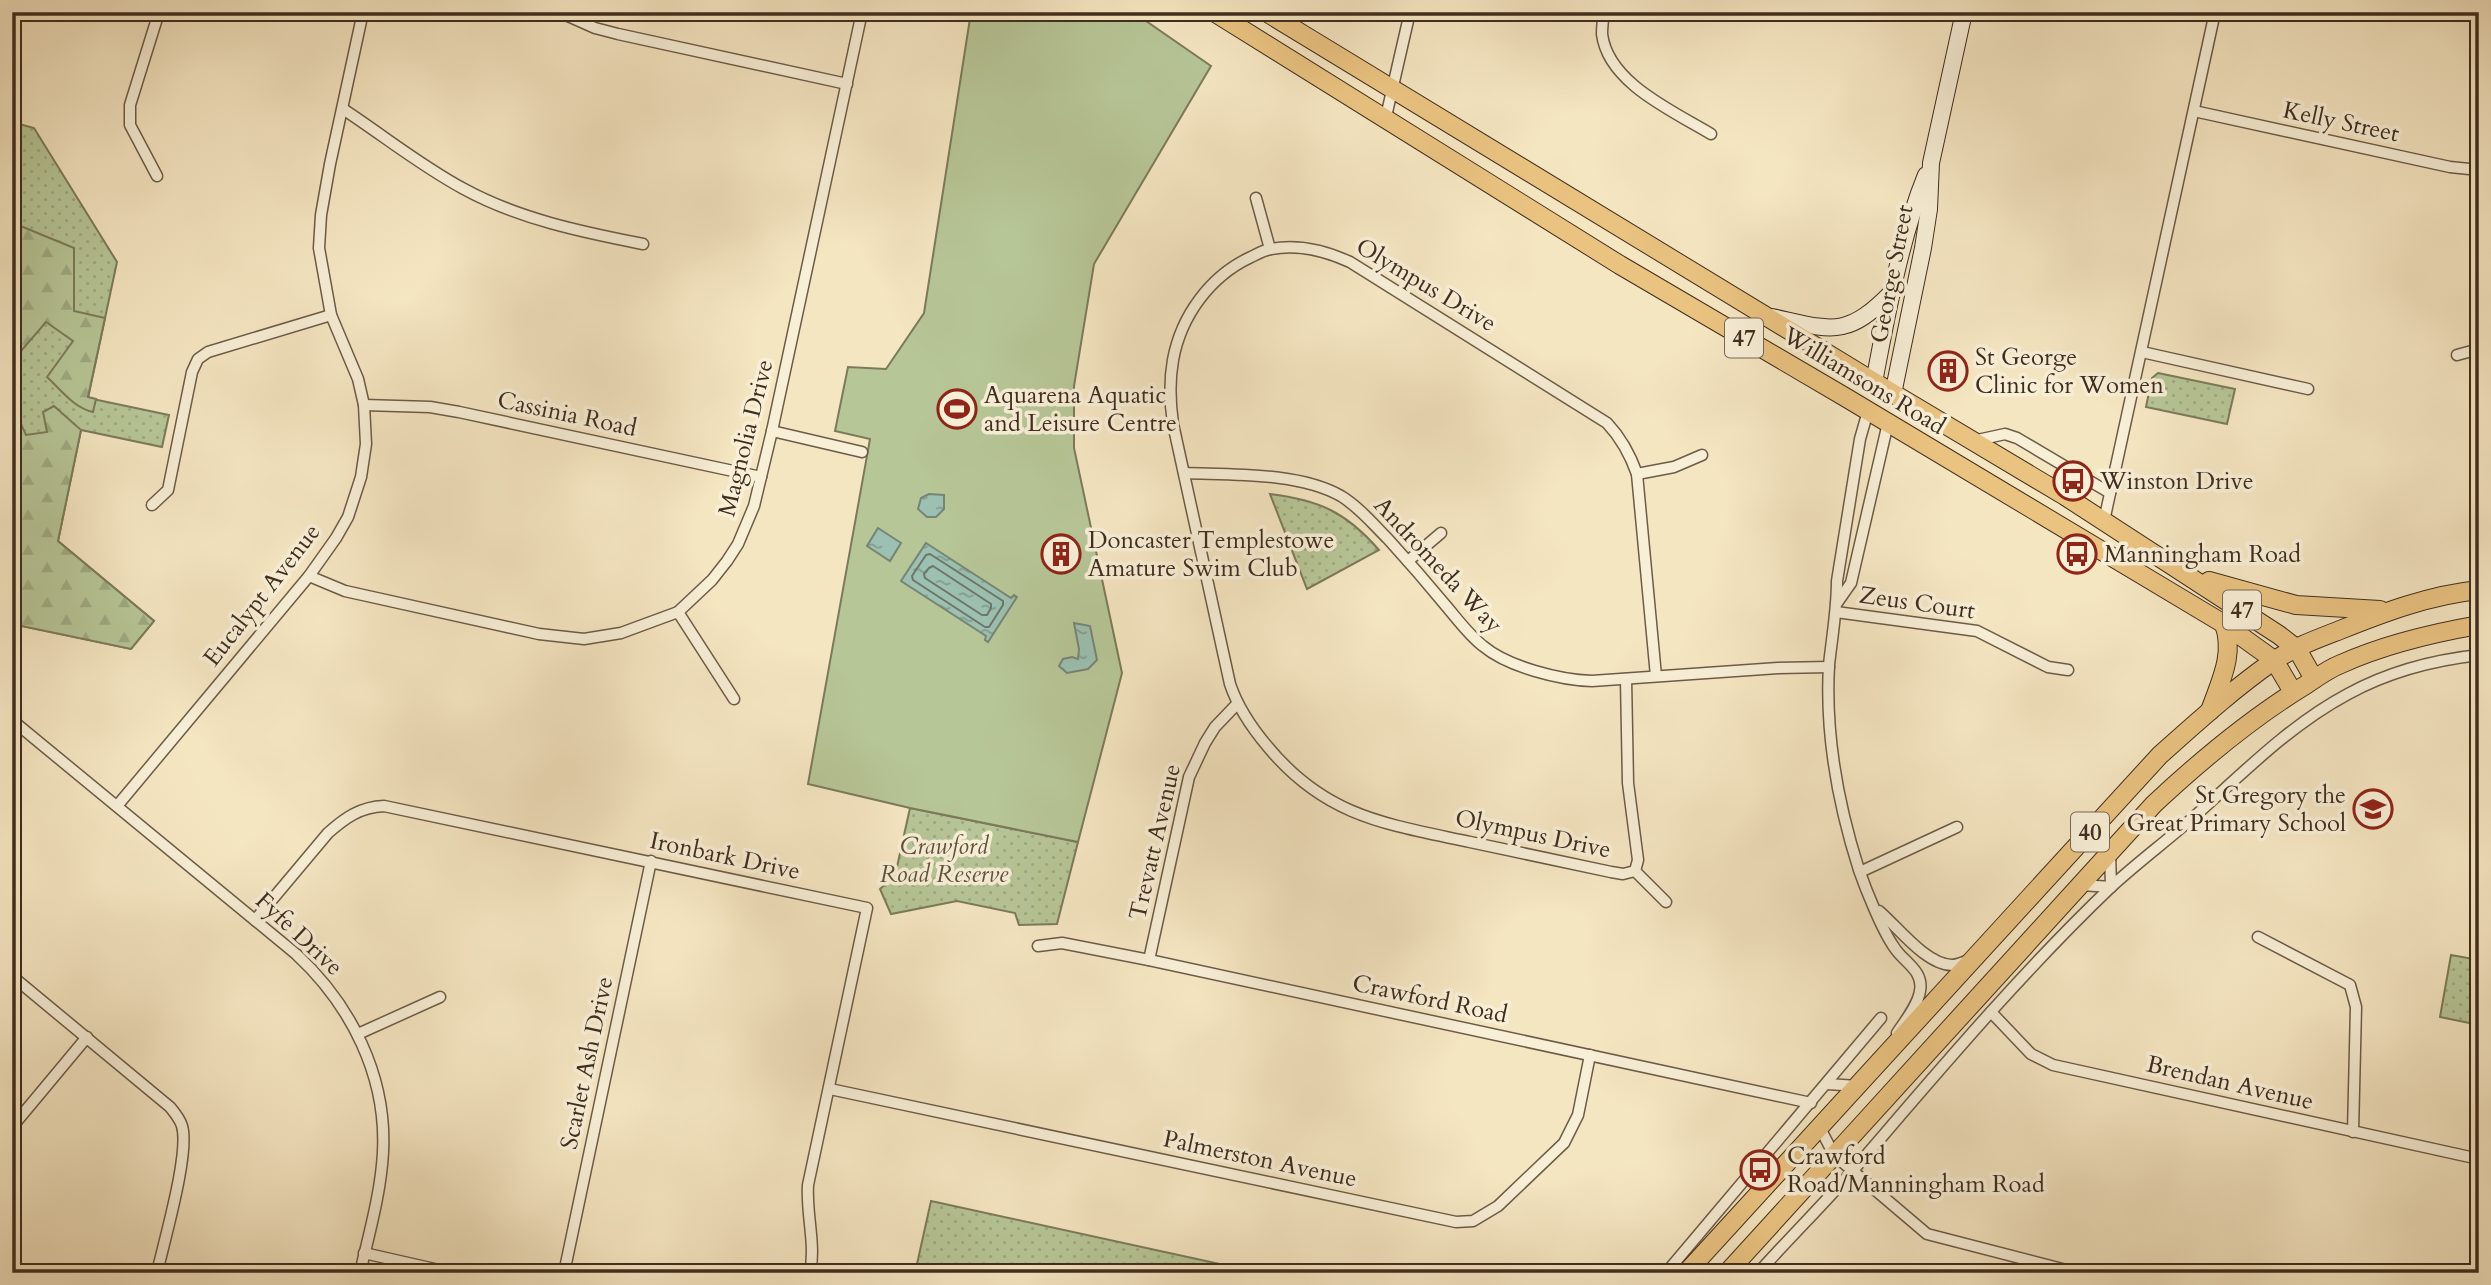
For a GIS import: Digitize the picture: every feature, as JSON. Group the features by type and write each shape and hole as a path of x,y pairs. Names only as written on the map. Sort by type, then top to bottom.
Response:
{"main road":[{"name":"Williamsons Road","path":"1213,12 1620,265 2224,624 2274,660"},
{"name":"Williamsons Road","path":"1266,12 2104,521 2297,649"},
{"name":"George Street","path":"1874,382 1892,292 1917,198 1931,163 1964,12"},
{"name":"George Street","path":"1893,394 1923,248 1929,209 1931,163"},
{"path":"1763,314 1821,328 1838,329 1855,324 1876,309 1892,292"},
{"path":"1868,411 1874,382"},
{"path":"1888,423 1893,394"},
{"path":"2186,573 2285,603 2389,610"},
{"name":"40","path":"1686,1273 2160,755 2210,711 2274,660 2297,649 2389,610 2479,590"},
{"path":"2210,711 2228,657 2229,639 2224,624"},
{"name":"40","path":"1727,1273 2154,804 2183,777 2293,692 2338,665 2363,654 2479,625"},
{"name":"47","path":"2297,649 2314,679"},
{"name":"47","path":"2274,660 2293,692"},
{"path":"1938,997 1960,1018"}],"street":[{"path":"157,176 130,125 130,105 159,12"},
{"name":"Eucalypt Avenue","path":"117,806 309,576 336,538 355,496 366,444 364,405 358,379 331,314 319,248 326,190 363,12"},
{"path":"559,12 595,28 618,34 847,84"},
{"name":"Magnolia Drive","path":"309,576 345,591 566,638 584,639 621,633 677,612 727,561 747,525 772,431 862,12"},
{"path":"1385,121 1410,12"},
{"path":"1604,12 1602,34 1610,58 1623,77 1711,134"},
{"path":"2104,521 2215,12"},
{"path":"343,109 407,154 477,195 512,211 578,231 643,244"},
{"name":"Kelly Street","path":"2194,111 2450,167 2479,170"},
{"path":"1256,198 1270,249"},
{"name":"Olympus Drive","path":"1656,676 1637,474 1620,437 1607,423 1350,262 1331,254 1313,250 1270,249 1236,266 1208,288 1191,312 1179,338 1173,359 1170,401 1224,663 1237,704 1252,727 1287,769 1308,788 1351,811 1396,826 1611,872 1623,874 1635,870 1666,902"},
{"path":"152,505 168,490 192,372 198,359 208,352 331,314"},
{"path":"2458,355 2479,349"},
{"path":"2141,352 2308,388"},
{"name":"Cassinia Road","path":"364,405 430,407 459,412 761,477"},
{"path":"1868,411 1860,439 1836,580 1837,608 1829,667 1833,760 1860,872 1895,950 1913,966 1919,977 1920,991 1880,1061"},
{"path":"1837,608 1851,583 1888,423"},
{"path":"772,431 862,452"},
{"name":"Williamsons Road","path":"1973,441 2005,434 2017,438 2110,493"},
{"path":"1637,474 1674,467 1702,455"},
{"name":"Andromeda Way","path":"1184,472 1273,478 1317,486 1340,496 1362,512 1484,648 1549,676 1569,681 1788,667 1829,667"},
{"path":"1408,561 1441,533"},
{"name":"Zeus Court","path":"1837,608 1977,631 2048,667 2068,670"},
{"path":"677,612 734,699"},
{"path":"1758,1273 1852,1171 1990,1012 2111,887 2296,726 2348,693 2374,682 2443,659 2479,655"},
{"path":"1626,679 1628,783 1638,860 1635,870"},
{"name":"Trevatt Avenue","path":"1149,960 1189,777 1210,735 1237,704"},
{"name":"Fyfe Drive","path":"12,720 255,920 317,974 339,1001 358,1034 375,1083 383,1135 381,1169 360,1273"},
{"name":"Ironbark Drive","path":"255,920 328,833 350,815 373,807 395,807 867,908 808,1185 807,1204 812,1247 810,1273"},
{"path":"1860,872 1957,827"},
{"path":"2110,853 2111,887"},
{"name":"Scarlet Ash Drive","path":"564,1273 651,861"},
{"path":"2081,885 2111,887"},
{"path":"1877,909 1907,940 1942,963 1955,964 1974,958"},
{"path":"2258,937 2350,985 2356,1007 2353,1132"},
{"name":"Crawford Road","path":"1038,946 1062,943 1149,960 1811,1103"},
{"path":"12,976 170,1107 182,1127 184,1142 181,1163 157,1273"},
{"path":"358,1034 440,997"},
{"name":"Brendan Avenue","path":"1990,1012 2031,1054 2053,1065 2479,1160"},
{"path":"1666,1273 1881,1018"},
{"path":"12,1126 87,1037"},
{"name":"Palmerston Avenue","path":"830,1089 1456,1222 1473,1220 1499,1206 1564,1143 1578,1115 1590,1055"},
{"path":"1827,1083 1858,1086"},
{"path":"1820,1128 1834,1155 1927,1234 2078,1273"},
{"path":"364,1254 452,1273"}],"green space":[{"name":"Aquarena Aquatic and Leisure Centre","path":"971,12 1133,12 1211,66 1094,264 1074,386 1074,448 1122,673 1078,842 808,784 870,439 835,431 848,367 886,369 924,313"},
{"path":"12,122 34,128 117,262 88,398 169,415 162,447 81,430 58,541 154,621 131,649 12,624"},
{"path":"12,225 74,248 74,311 105,318 88,397 96,399 93,412 74,403 47,377 73,341 46,322 21,351 12,341"},
{"path":"2158,373 2235,389 2227,424 2146,407 2152,378"},
{"path":"12,405 26,435 47,432 43,412 54,406 81,430 58,541 154,621 131,649 12,624"},
{"path":"1270,494 1303,500 1330,510 1355,526 1379,550 1307,589"},
{"name":"Crawford Road Reserve","path":"910,808 1078,842 1057,924 1019,925 1015,913 957,901 891,914 880,889 895,876"},
{"path":"2451,955 2479,960 2479,1025 2440,1017"},
{"path":"931,1201 1261,1273 915,1273"}],"water":[{"path":"929,494 944,495 944,509 936,517 927,517 918,509 921,498"},
{"path":"878,528 901,543 890,561 867,546"},
{"path":"926,543 1011,598 1014,595 1017,597 988,642 985,640 986,636 901,581"},
{"path":"1074,623 1090,626 1097,660 1088,669 1067,673 1059,666 1063,659 1078,659"}],"place":[{"name":"St George Clinic for Women","path":"1948,371"},
{"name":"Aquarena Aquatic and Leisure Centre","path":"957,409"},
{"name":"Winston Drive","path":"2073,481"},
{"name":"Doncaster Templestowe Amature Swim Club","path":"1061,554"},
{"name":"Manningham Road","path":"2077,554"},
{"name":"St Gregory the Great Primary School","path":"2373,809"},
{"name":"Crawford Road/Manningham Road","path":"1760,1170"}]}
